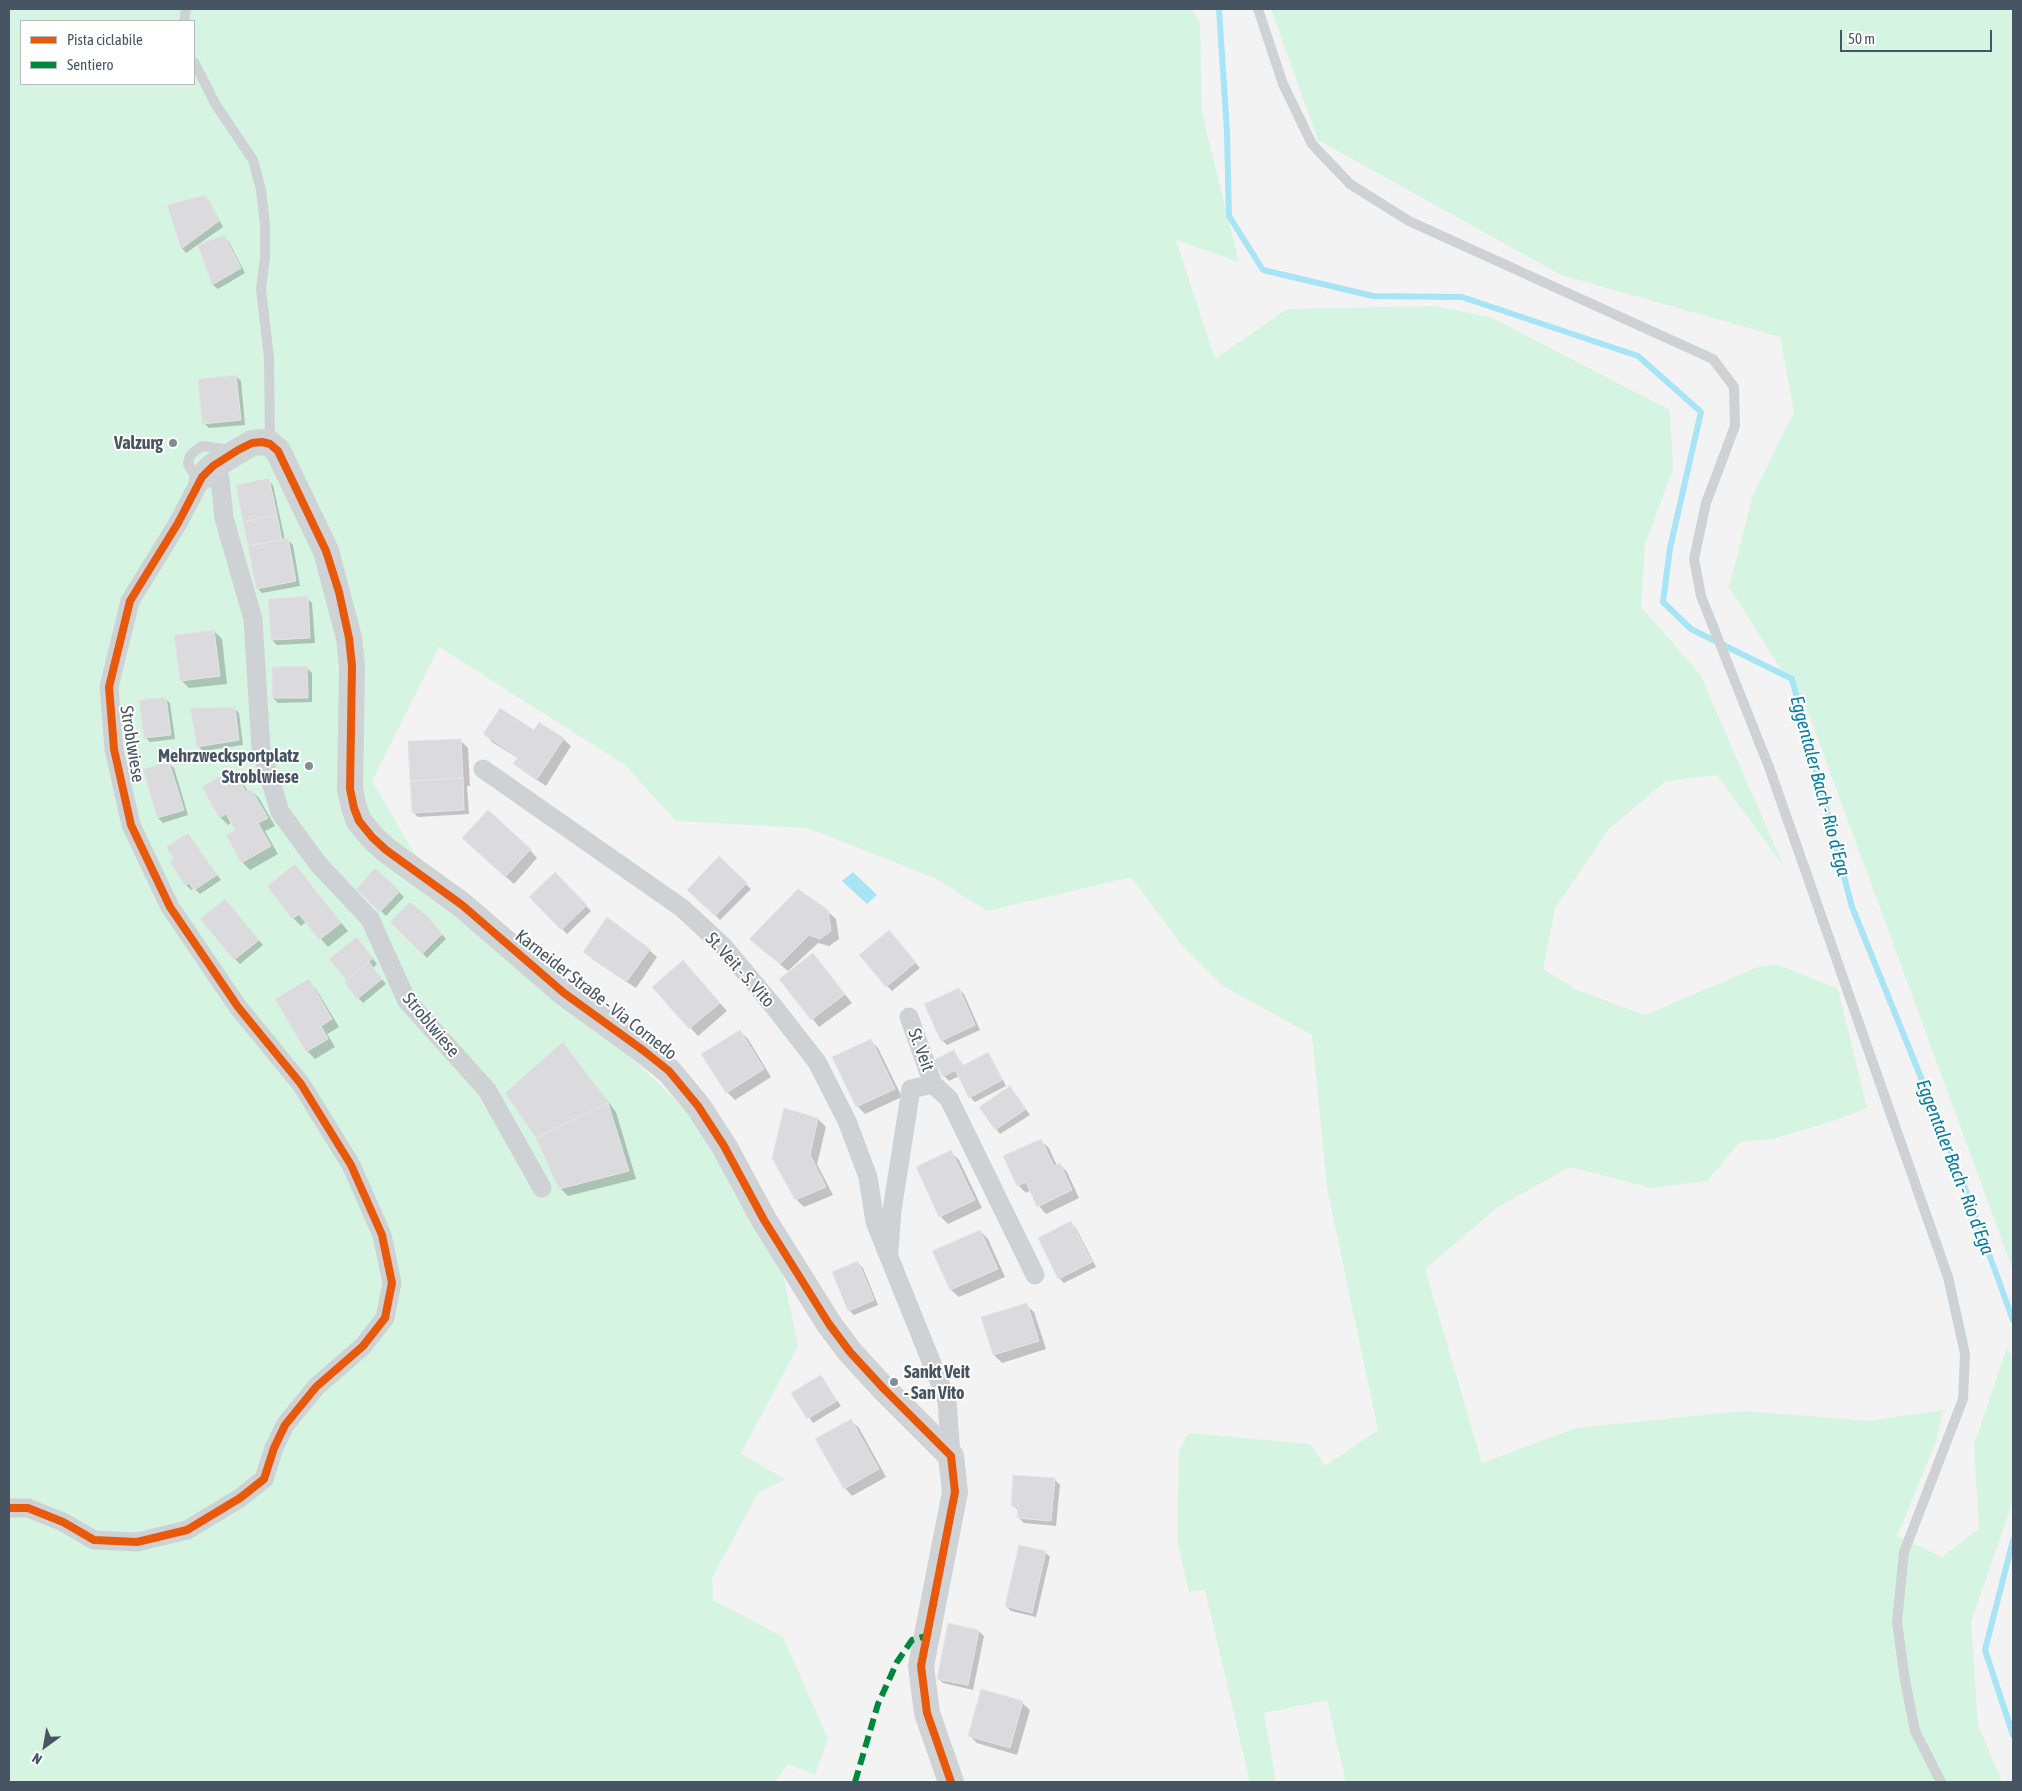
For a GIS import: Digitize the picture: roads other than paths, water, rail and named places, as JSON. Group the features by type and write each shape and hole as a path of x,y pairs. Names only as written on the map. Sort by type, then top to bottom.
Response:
{"street":[{"path":"207,471 252,443 262,442 270,444"},
{"name":"Karneider Straße - Via Cornedo","path":"270,444 278,451 326,551 339,592 349,638 352,666 350,789 359,821 386,850 456,900 564,993 669,1071 698,1106 724,1146 764,1220 829,1324 850,1352 873,1377 951,1456"},
{"name":"Stroblwiese","path":"9,1508 28,1508 63,1522 94,1540 137,1542 187,1530 240,1498 264,1479 274,1448 285,1425 316,1387 363,1346 385,1318 392,1283 382,1235 351,1165 301,1084 238,1007 170,907 131,825 114,749 109,687 130,601 178,524 207,471 220,479 224,518 253,619 261,749 280,812 319,865 370,919 407,1001 487,1090 542,1188"},
{"name":"St. Veit - S. Vito","path":"483,769 682,908 724,947 818,1062 847,1121 868,1177 875,1222 946,1401 951,1456"},
{"name":"St. Veit","path":"908,1017 933,1084"},
{"path":"933,1084 949,1100 1035,1274"},
{"name":"St. Veit - S. Vito","path":"889,1255 892,1210 911,1089 933,1084"},
{"path":"951,1456 955,1492 921,1666 927,1713 951,1782"}],"lane":[{"path":"1258,9 1283,84 1312,144 1350,184 1409,221 1713,359 1734,387 1735,426 1706,503 1694,559 1701,596 1769,767 1948,1277 1964,1354 1963,1399 1904,1552 1897,1622 1905,1680 1915,1731 1941,1782"},
{"path":"195,64 216,105 253,160 261,190 265,225 262,289 270,358 270,444"}],"water":[{"path":"853,872 877,895 867,904 842,881"}],"waterway":[{"name":"Eggentaler Bach - Rio d'Ega","path":"1219,9 1227,132 1229,216 1263,270 1373,296 1462,297 1638,356 1701,412 1670,548 1663,602 1691,629 1792,679 1852,907 1958,1169 2013,1320"},
{"name":"Eggentaler Bach - Rio d'Ega","path":"2013,1540 1985,1650 2013,1735"}],"place":[{"name":"Valzurg","path":"173,443"},
{"name":"Mehrzwecksportplatz Stroblwiese","path":"309,766"},
{"name":"Sankt Veit - San Vito","path":"894,1382"}]}
